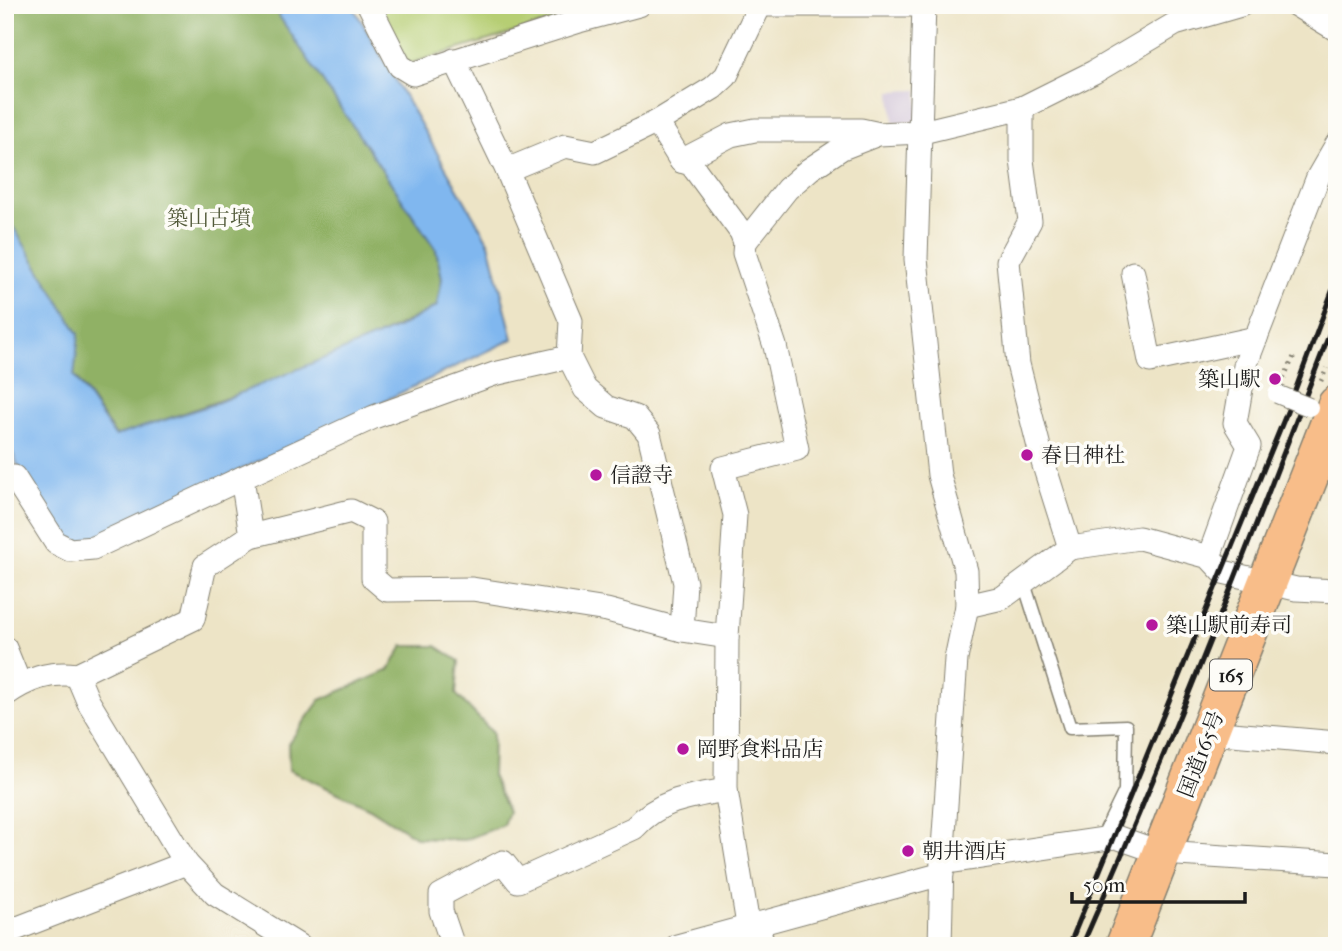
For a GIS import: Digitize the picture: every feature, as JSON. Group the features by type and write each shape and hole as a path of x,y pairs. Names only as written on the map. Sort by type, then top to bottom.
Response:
{"highway":[{"name":"国道165号","path":"1125,946 1267,584 1323,406"}],"street":[{"path":"369,5 400,66 413,74 579,20 639,5"},
{"path":"507,170 565,146 595,152 657,122 713,88 726,76 762,5 921,5 922,132 916,258 939,475 966,571 967,606 956,659 942,868 940,946"},
{"path":"681,161 731,135 755,130 861,130 878,134 922,132 1022,108 1094,72 1175,24 1241,5"},
{"path":"1296,5 1337,30"},
{"path":"454,60 507,170 571,321 569,357 585,389 606,407 635,417 649,434 685,583 682,630"},
{"path":"1022,108 1022,160 1030,221 1008,261 1018,364 1042,459 1070,548"},
{"path":"657,122 681,161 691,164 720,199 745,242"},
{"path":"764,946 752,924 726,790 727,637 735,515 723,468 797,449 775,346 744,253 745,242 787,189 810,169 842,148 878,134"},
{"path":"1209,557 1249,446 1235,423 1245,366 1318,177 1337,144"},
{"path":"1133,273 1150,361 1256,338"},
{"path":"5,477 15,477 56,543 70,550 93,548 374,417 494,374 569,357"},
{"path":"1277,394 1323,406"},
{"path":"242,478 251,536"},
{"path":"5,648 12,690 57,672 77,675 194,619 205,566 251,536 351,511 373,522 373,578 387,590 472,589 607,610 682,630 727,637"},
{"path":"967,606 1002,598 1070,548 1139,538 1209,557 1223,572 1267,584 1337,591"},
{"path":"77,675 89,701 186,863 215,894 299,946"},
{"path":"1209,732 1337,743"},
{"path":"453,946 441,911 441,895 503,862 518,881 634,828 648,813 680,797 726,790"},
{"path":"677,946 942,868 1102,838 1116,837 1162,853 1337,864"},
{"path":"6,931 186,863"}],"lane":[{"path":"1024,583 1070,728 1126,726 1125,791 1102,838"}],"path":[{"path":"515,12 520,5"}],"shaded area":[{"path":"918,90 919,122 893,123 891,91"}],"green space":[{"name":"築山古墳","path":"5,5 278,5 279,16 436,250 442,278 437,306 320,362 239,394 116,436 74,375 78,333 12,225 5,141"},
{"path":"374,5 608,5 408,64"},
{"path":"403,646 436,646 459,661 456,694 493,733 492,776 508,811 503,825 465,840 417,838 370,808 289,770 288,744 320,700 389,670"}],"water":[{"path":"278,5 352,5 489,243 513,339 90,542 73,544 52,528 42,513 23,478 5,433 5,141 12,225 79,334 74,376 115,436 214,404 397,328 437,306 442,278 436,250 279,16"}],"railway":[{"path":"1069,946 1287,412 1337,278"},
{"path":"1082,946 1182,711 1337,314"}],"place":[{"name":"築山駅","path":"1275,379"},
{"name":"春日神社","path":"1027,455"},
{"name":"信證寺","path":"596,475"},
{"name":"築山駅前寿司","path":"1152,625"},
{"name":"岡野食料品店","path":"683,749"},
{"name":"朝井酒店","path":"908,851"}]}
